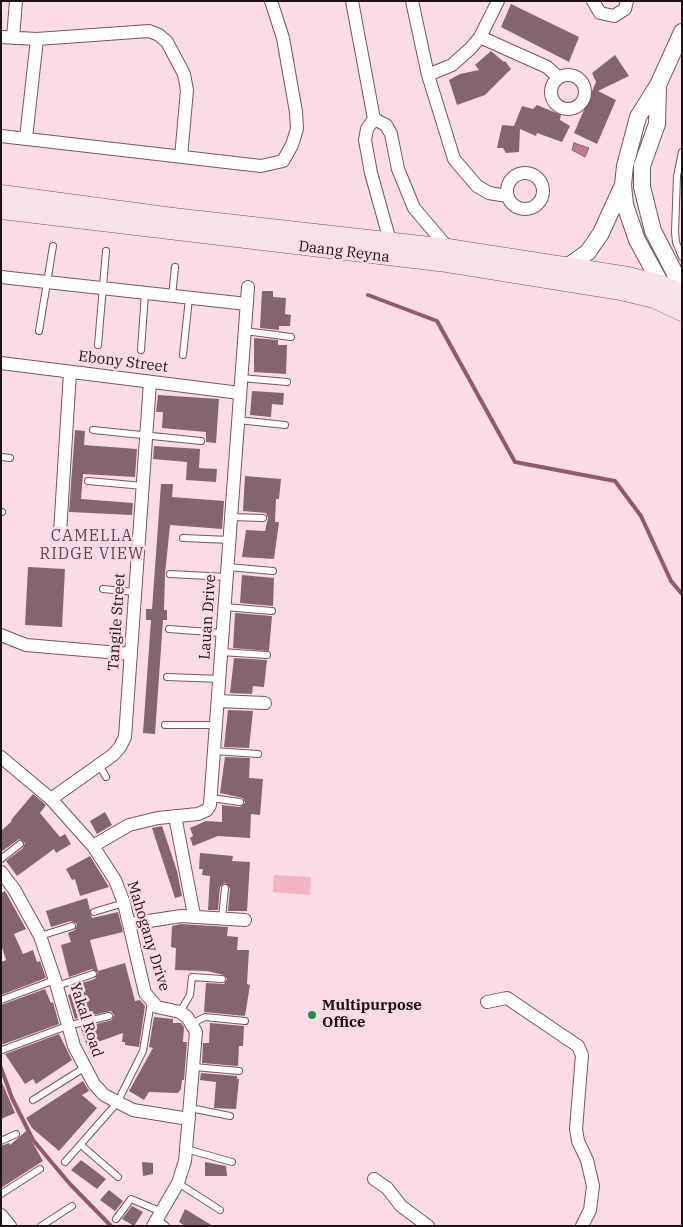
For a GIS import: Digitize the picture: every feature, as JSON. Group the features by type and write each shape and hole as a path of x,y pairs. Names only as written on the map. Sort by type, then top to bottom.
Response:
{"main road":[{"name":"Daang Reyna","path":"1,194 390,249"},
{"name":"Daang Reyna","path":"1,210 567,267 628,276 681,305"},
{"name":"Daang Reyna","path":"447,256 622,291 658,292"}],"street":[{"path":"16,1 7,38 37,39 149,31 159,34 167,42 184,74 187,90 182,157"},
{"path":"1,136 260,166 283,161 292,145 297,128 296,112 283,38 271,1"},
{"path":"352,1 374,119 367,129 365,140 371,173 390,249"},
{"path":"412,1 428,75 454,159 477,186 489,193 507,196"},
{"path":"428,75 452,65 480,37 498,1"},
{"path":"593,1 596,9 607,16 620,14 627,1"},
{"path":"567,267 588,252 601,233 623,185 629,146 638,117 658,85 682,32"},
{"path":"480,37 547,66 558,77"},
{"path":"26,138 37,39"},
{"path":"658,85 658,124 642,166 642,188 653,231 682,286"},
{"path":"374,119 386,125 391,134 398,169 414,208 447,256"},
{"path":"623,185 626,205 637,240 658,292"},
{"path":"1,278 246,304"},
{"name":"Lauan Drive","path":"211,798 248,287"},
{"name":"Ebony Street","path":"1,363 240,393"},
{"path":"60,532 70,372"},
{"name":"Tangile Street","path":"51,799 99,766 120,747 125,737 150,382"},
{"path":"1,635 26,645 131,654"},
{"path":"218,701 265,703"},
{"name":"Mahogany Drive","path":"1,757 51,799 93,846 115,880 130,924 145,993 150,1002 157,1007 180,1012 193,1023"},
{"path":"93,846 128,825 145,820 204,813 211,798"},
{"path":"175,816 194,915"},
{"name":"Yakal Road","path":"3,878 40,936 56,982 67,1026 84,1068 104,1095 116,1103 146,1114 190,1113"},
{"path":"130,924 163,917 194,915 245,920"},
{"path":"488,1002 507,998 578,1046 582,1055 576,1129 578,1141 587,1160 594,1186 590,1210 582,1226"},
{"path":"160,1221 182,1173 186,1149 196,1042 193,1023"},
{"path":"374,1179 387,1188 400,1206 428,1226"},
{"path":"1,1215 10,1226"}],"lane":[{"path":"682,152 677,176 675,232 676,242 682,257"},
{"path":"39,331 53,246"},
{"path":"98,345 106,251"},
{"path":"172,296 175,267"},
{"path":"141,350 146,293"},
{"path":"183,355 189,298"},
{"path":"245,331 291,336"},
{"path":"241,378 287,382"},
{"path":"238,420 285,425"},
{"path":"93,430 201,441"},
{"path":"1,457 10,458"},
{"path":"88,481 143,486"},
{"path":"231,517 263,518"},
{"path":"183,538 230,540"},
{"path":"170,574 273,571"},
{"path":"103,589 135,592"},
{"path":"225,607 272,611"},
{"path":"169,630 223,633"},
{"path":"221,652 267,655"},
{"path":"167,678 220,679"},
{"path":"165,725 216,725"},
{"path":"214,751 258,754"},
{"path":"99,766 106,777"},
{"path":"211,798 240,802"},
{"path":"1,859 20,844"},
{"path":"222,918 225,888"},
{"path":"94,912 124,903"},
{"path":"40,936 72,926"},
{"path":"1,1000 56,982 94,974"},
{"path":"180,1012 190,995 192,977 222,979"},
{"path":"65,1162 116,1103 143,1051 150,1002"},
{"path":"2,1050 67,1026 109,1016"},
{"path":"193,1023 206,1017 245,1021"},
{"path":"194,1067 239,1071"},
{"path":"33,1100 84,1068"},
{"path":"190,1113 230,1116"},
{"path":"1,1141 16,1134"},
{"path":"81,1144 118,1176"},
{"path":"186,1149 232,1162"},
{"path":"1,1194 40,1170"},
{"path":"178,1183 220,1210"},
{"path":"116,1219 131,1199 160,1221"},
{"path":"41,1226 72,1206"}],"shaded area":[{"path":"574,143 589,148 585,157 572,150"},
{"path":"274,875 311,877 310,895 273,892"}],"building":[{"path":"511,4 579,37 569,62 501,27"},
{"path":"491,51 505,61 511,69 485,95 457,105 449,80 460,74 479,70 475,65"},
{"path":"615,55 629,76 598,91 616,100 597,144 574,133 596,82 592,73"},
{"path":"537,105 561,115 560,120 570,126 562,142 537,133 536,136 520,129 519,152 506,153 503,148 497,148 502,125 514,126 522,106 533,109"},
{"path":"262,291 273,291 273,297 286,298 285,314 291,315 290,326 279,326 279,330 260,328"},
{"path":"254,338 278,340 278,345 287,345 286,374 254,372"},
{"path":"252,391 284,393 283,405 272,404 271,417 250,415"},
{"path":"158,395 219,399 216,443 206,442 206,432 162,428 163,412 156,412"},
{"path":"75,430 85,431 84,445 137,449 135,477 83,474 81,499 133,503 132,515 69,512"},
{"path":"154,446 200,449 199,468 217,469 216,482 186,480 187,462 153,459"},
{"path":"245,476 281,479 279,499 276,499 275,522 279,522 274,559 242,557 246,530 265,531 268,518 266,513 243,511"},
{"path":"161,484 173,484 172,497 224,501 222,529 170,525 165,574 164,610 167,610 167,620 163,620 155,734 143,733 151,620 146,620 146,609 152,609"},
{"path":"28,567 65,569 62,627 25,625"},
{"path":"242,575 274,578 273,606 240,603"},
{"path":"235,613 272,616 269,651 233,648"},
{"path":"234,658 267,660 264,687 253,686 252,694 230,693"},
{"path":"228,710 253,711 249,748 224,747"},
{"path":"225,757 250,758 249,778 263,779 260,815 251,814 250,838 218,836 193,846 190,838 193,836 190,828 206,821 222,822 222,805 240,807 245,803 243,798 220,793"},
{"path":"33,794 46,805 40,813 60,837 65,834 71,844 56,853 54,849 17,876 6,861 23,848 25,843 19,839 1,852 1,831 12,821"},
{"path":"105,812 112,825 97,834 90,821"},
{"path":"162,826 177,871 182,896 175,898 152,828"},
{"path":"200,853 233,856 232,861 250,862 247,911 228,911 230,888 225,883 220,887 218,910 208,910 210,876 202,875 203,869 199,869"},
{"path":"90,856 109,887 80,896 75,879 72,880 66,869"},
{"path":"5,891 26,929 14,934 23,954 33,950 37,962 40,961 46,978 1,995 1,962 6,960 1,944 1,893"},
{"path":"87,898 92,918 118,912 123,932 90,940 98,971 125,963 135,1001 140,1000 145,1006 139,1047 125,1045 125,1042 122,1042 123,1033 87,1046 81,1028 112,1020 114,1015 111,1011 75,1019 68,995 71,994 69,987 95,979 98,973 92,969 69,977 61,945 71,942 68,933 75,930 77,924 71,921 51,927 46,911"},
{"path":"181,924 228,927 227,936 238,937 237,950 249,950 247,984 250,985 245,1016 204,1012 206,983 224,984 227,979 224,975 207,971 175,970 176,948 171,947 172,926"},
{"path":"45,989 51,1003 53,1002 59,1024 1,1045 1,1005"},
{"path":"154,1017 173,1019 173,1023 181,1023 184,1027 183,1042 187,1042 184,1080 182,1080 181,1089 178,1093 149,1092 144,1100 129,1091 153,1048 149,1047"},
{"path":"210,1023 244,1026 243,1046 239,1046 238,1066 202,1063 203,1043 209,1043"},
{"path":"59,1034 72,1060 36,1084 33,1079 25,1084 5,1054"},
{"path":"201,1073 237,1076 237,1079 239,1079 236,1109 214,1108 216,1082 200,1080"},
{"path":"1,1080 15,1113 1,1119"},
{"path":"83,1081 89,1091 82,1095 97,1108 59,1151 32,1128 26,1118"},
{"path":"26,1131 43,1161 1,1188 1,1146 9,1143 10,1145"},
{"path":"81,1160 106,1179 97,1189 71,1170"},
{"path":"142,1162 153,1163 153,1174 143,1176"},
{"path":"205,1162 226,1166 227,1176 205,1176"},
{"path":"109,1190 123,1201 115,1211 100,1200"},
{"path":"132,1206 143,1212 134,1226 122,1219"},
{"path":"185,1209 213,1226 185,1226 179,1222"}],"waterway":[{"path":"368,295 437,321 515,462 615,481 641,516 671,581 682,594"},
{"path":"1,1068 12,1098 33,1140 69,1183 111,1226"}],"place":[{"name":"Multipurpose Office","path":"312,1015"}],"district":[{"name":"CAMELLA RIDGE VIEW","path":"92,545"}]}
